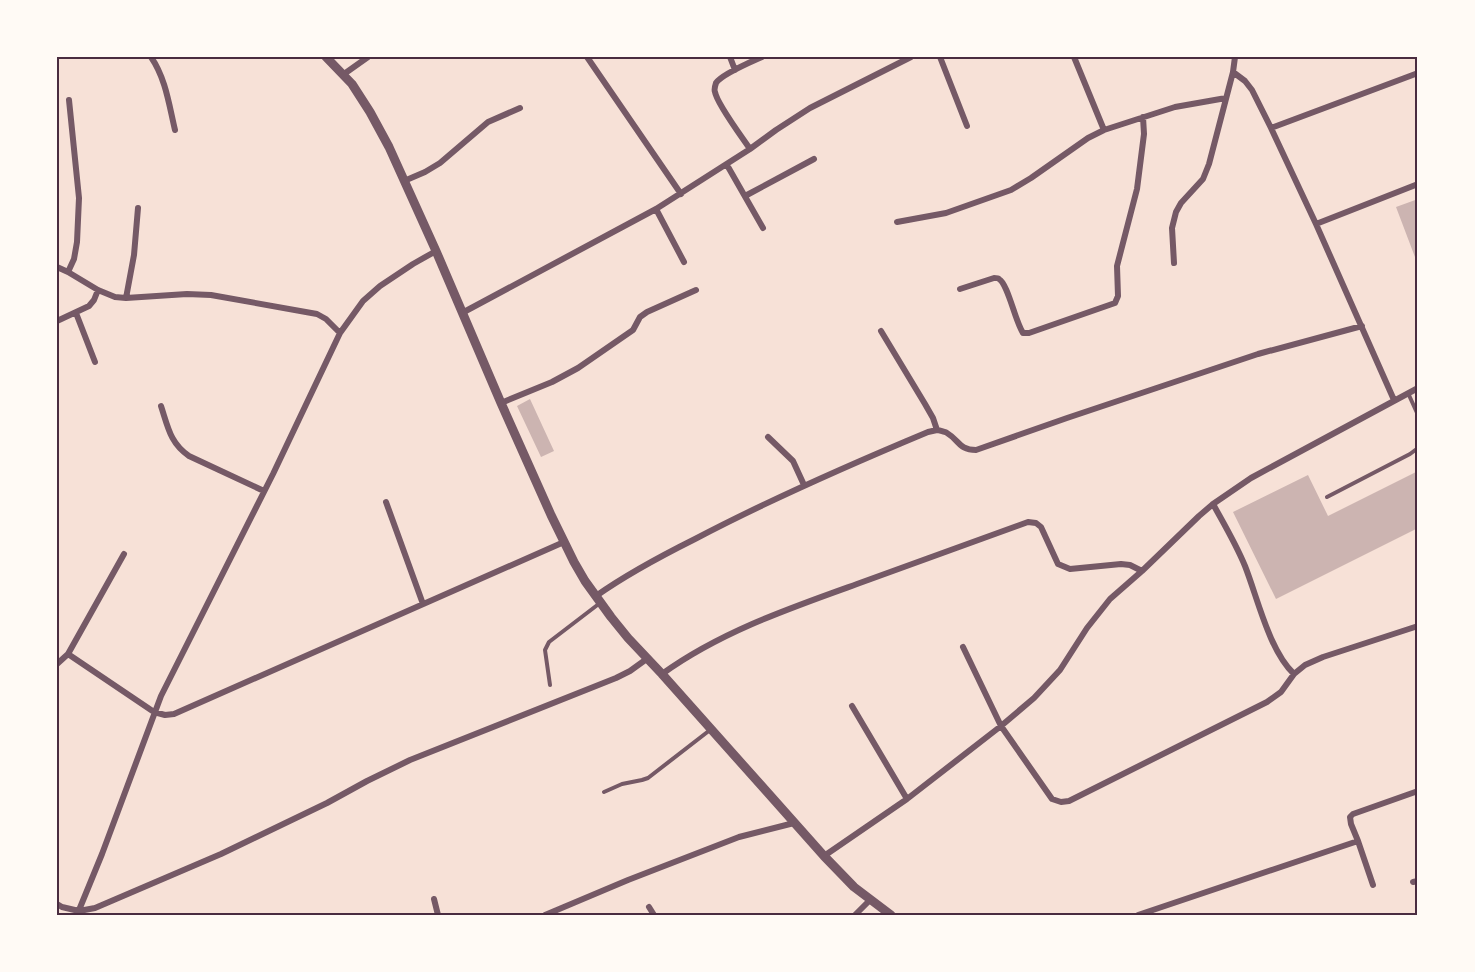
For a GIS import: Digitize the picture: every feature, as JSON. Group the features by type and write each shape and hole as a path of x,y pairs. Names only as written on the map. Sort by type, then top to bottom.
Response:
{"street":[{"path":"151,57 164,83 176,130"},
{"path":"326,57 344,74 370,112 388,147 564,542 598,600 610,617 824,856 854,887 891,915"},
{"path":"344,74 368,57"},
{"path":"587,57 681,194"},
{"path":"730,57 735,70"},
{"path":"750,149 717,100 714,90 716,83 735,70 762,57"},
{"path":"462,313 656,209 727,165 810,108 911,57"},
{"path":"940,57 967,126"},
{"path":"1074,57 1104,130"},
{"path":"1174,263 1172,228 1176,212 1203,179 1214,147 1235,57"},
{"path":"1233,72 1252,90 1271,128 1394,400"},
{"path":"1271,128 1418,73"},
{"path":"897,222 946,213 1011,190 1088,138 1104,130 1175,107 1226,98"},
{"path":"68,272 74,260 77,242 79,198 69,100"},
{"path":"404,181 440,163 488,122 520,108"},
{"path":"960,289 994,278 999,279 1005,286 1023,333 1029,333 1115,303 1118,296 1117,266 1137,189 1144,134 1143,117"},
{"path":"745,196 814,159"},
{"path":"727,165 763,228"},
{"path":"1316,224 1418,184"},
{"path":"126,298 134,255 138,208"},
{"path":"656,209 684,262"},
{"path":"80,914 154,712 340,333 363,301 380,286 436,251"},
{"path":"57,267 98,290 116,297 211,295 317,314 326,319 340,333"},
{"path":"57,321 89,306 98,290"},
{"path":"501,403 552,382 578,368 633,330 640,317 647,312 696,290"},
{"path":"76,313 95,362"},
{"path":"598,600 624,577 730,520 804,484 928,432 937,430 946,433 963,448 976,450 1258,354 1362,326"},
{"path":"881,331 933,418 937,430"},
{"path":"824,856 907,799 1034,699 1060,670 1087,628 1110,599 1142,572 1213,504 1251,478 1418,388"},
{"path":"162,406 172,439 182,451 264,491"},
{"path":"768,437 793,461 804,484"},
{"path":"386,502 423,604"},
{"path":"1213,504 1244,565 1277,652 1294,674"},
{"path":"662,674 700,650 750,626 823,596 1028,522 1036,523 1041,527 1058,564 1064,567 1070,569 1121,564 1130,565 1142,572"},
{"path":"68,654 154,712 165,715 174,714 564,542"},
{"path":"57,664 68,654 124,554"},
{"path":"963,647 1001,726 1052,799 1061,802 1069,801 1267,702 1281,693 1294,674 1305,665 1418,626"},
{"path":"57,903 80,914 96,908 221,854 410,760 616,678 648,658"},
{"path":"852,706 907,799"},
{"path":"1373,885 1350,824 1350,817 1418,791"},
{"path":"545,915 628,879 739,837 794,823"},
{"path":"1138,915 1358,841"},
{"path":"434,899 438,915"},
{"path":"855,915 870,900"},
{"path":"649,907 654,915"}],"lane":[{"path":"1408,393 1418,415"},
{"path":"1327,496 1418,448"},
{"path":"550,686 545,650 549,642 598,600"},
{"path":"604,792 622,784 648,778 711,729"}],"building":[{"path":"1418,199 1418,265 1396,207"},
{"path":"530,399 554,451 541,457 517,406"},
{"path":"1418,471 1418,528 1276,599 1233,512 1308,475 1328,516"}]}
